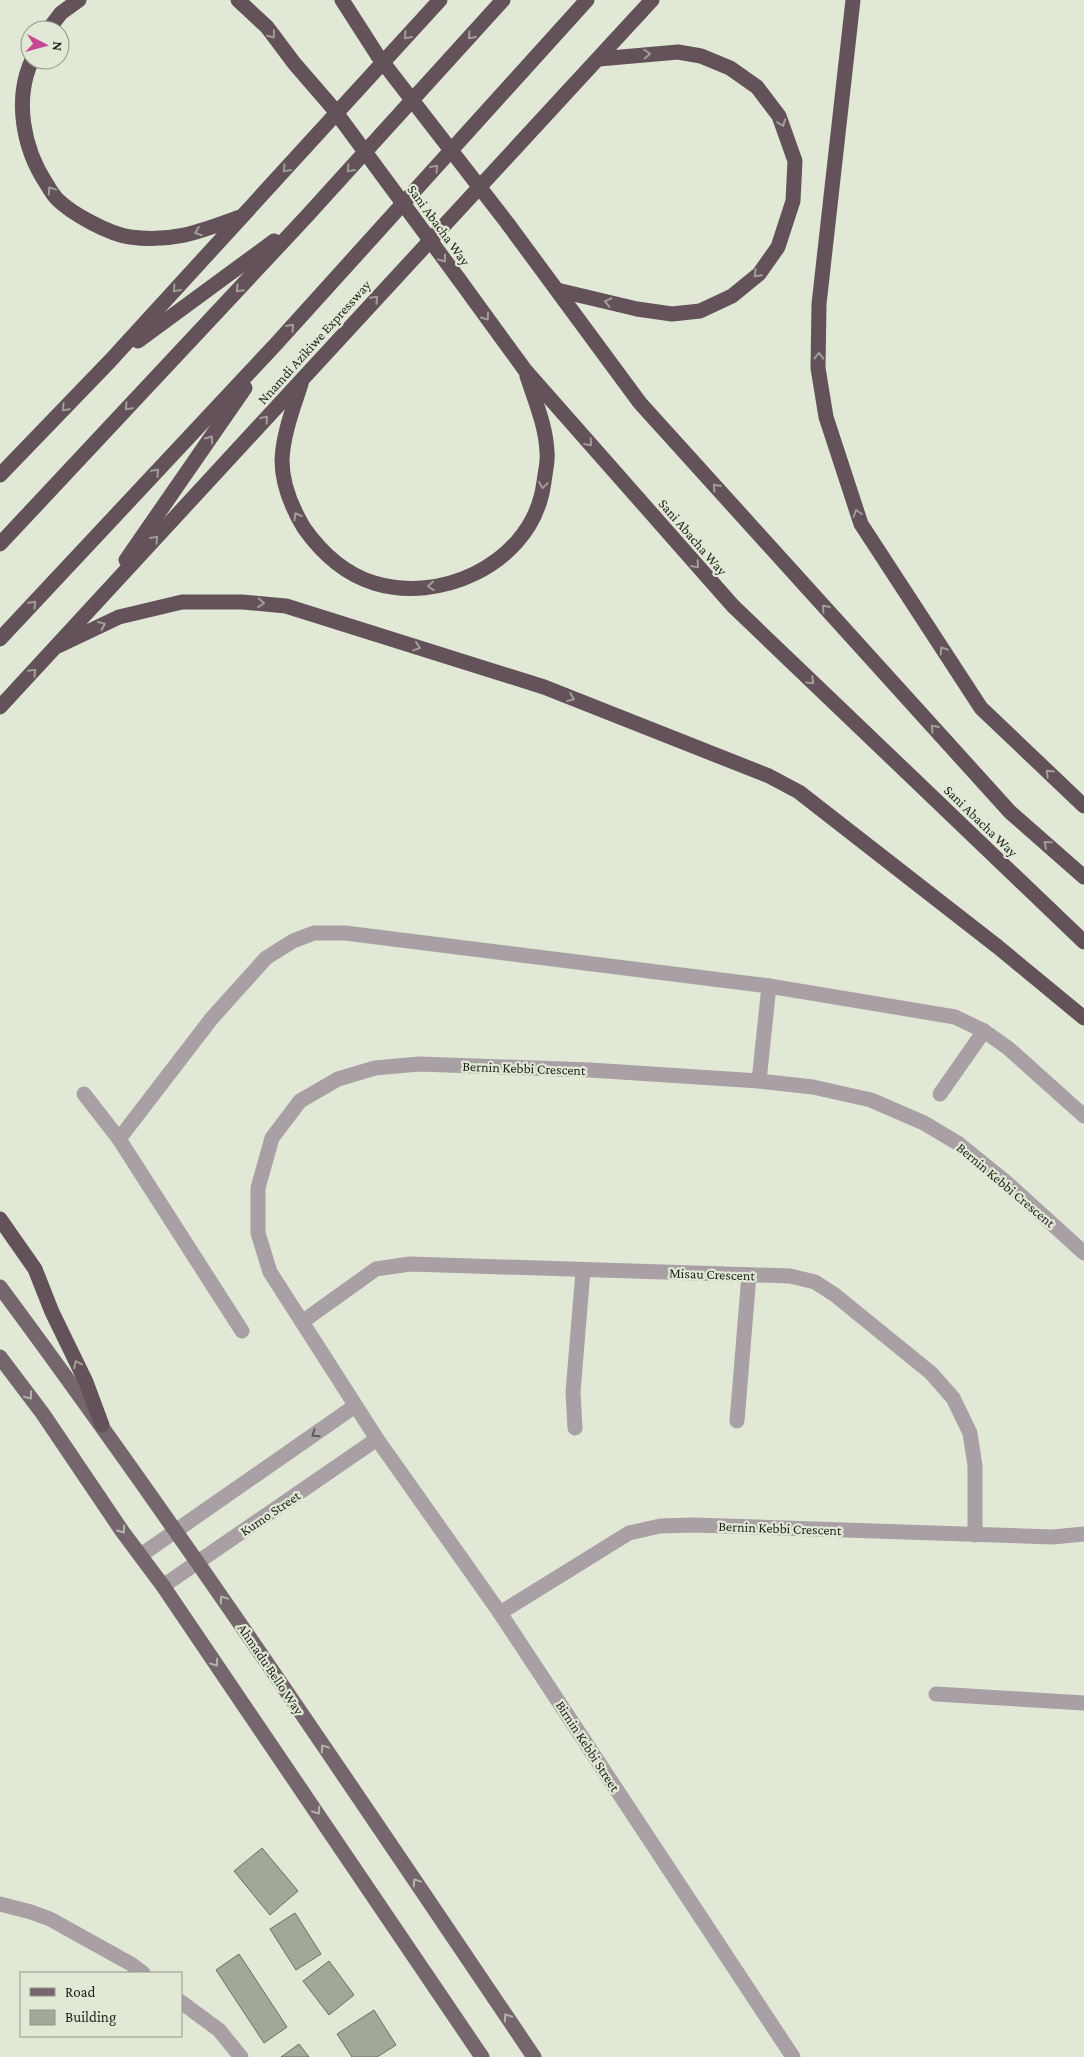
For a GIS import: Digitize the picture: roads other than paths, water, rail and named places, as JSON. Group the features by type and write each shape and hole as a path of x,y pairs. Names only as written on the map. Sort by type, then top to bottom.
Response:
{"highway":[{"path":"56,20 61,13 79,0"},
{"name":"Sani Abacha Way","path":"238,0 267,27 294,63 332,106 525,370 732,606 1084,942"},
{"name":"Sani Abacha Way","path":"342,0 378,56 508,224 640,404 1010,812 1084,876"},
{"path":"0,475 110,361 440,0"},
{"path":"0,544 306,218 504,0"},
{"name":"Nnamdi Azikiwe Expressway","path":"0,639 276,344 587,0"},
{"name":"Nnamdi Azikiwe Expressway","path":"0,707 652,0"},
{"path":"853,0 819,304 818,368 826,416 861,524 981,708 1084,806"},
{"path":"557,290 637,309 672,314 700,311 732,296 759,274 778,247 793,202 795,161 779,116 757,87 730,68 701,56 678,52 599,59"},
{"path":"29,70 22,96 25,135 37,169 56,198 98,227 128,236 155,239 188,236 244,215"},
{"path":"110,361 306,218"},
{"path":"92,608 276,344"},
{"path":"302,378 285,432 282,462 286,487 295,513 315,544 337,564 373,582 396,587 438,587 490,566 512,547 530,524 541,498 548,454 546,437 525,370"},
{"path":"58,646 119,618 182,602 242,602 286,606 544,687 770,776 800,792 998,947 1084,1018"},
{"path":"0,1219 34,1269 86,1382 102,1425"}],"main road":[{"name":"Ahmadu Bello Way","path":"0,1287 102,1425 198,1562 534,2057"},
{"path":"0,1357 43,1414 122,1531 163,1586 482,2057"}],"street":[{"path":"119,1140 212,1018 266,958 293,941 314,933 345,933 769,986 956,1017 984,1031 1008,1048 1084,1116"},
{"path":"758,1080 769,986"},
{"path":"940,1094 984,1031"},
{"name":"Bernin Kebbi Crescent","path":"377,1439 270,1272 258,1233 258,1188 272,1138 300,1101 338,1079 374,1068 419,1064 580,1070 758,1080 814,1088 871,1100 924,1123 960,1144 1084,1252"},
{"path":"84,1094 119,1140 242,1331"},
{"name":"Misau Crescent","path":"302,1322 376,1270 410,1264 790,1276 815,1282 835,1295 931,1373 953,1398 970,1432 975,1466 975,1535"},
{"path":"575,1428 573,1392 583,1270"},
{"path":"737,1420 749,1275"},
{"path":"141,1555 356,1406"},
{"name":"Kumo Street","path":"163,1586 377,1439"},
{"name":"Birnin Kebbi Street","path":"377,1439 500,1613 793,2057"},
{"name":"Bernin Kebbi Crescent","path":"500,1613 629,1532 660,1526 694,1524 1053,1537 1084,1534"},
{"path":"936,1694 1084,1703"},
{"path":"0,1904 32,1912 50,1919 131,1964 142,1972"},
{"path":"182,2003 219,2030 241,2057"}]}
